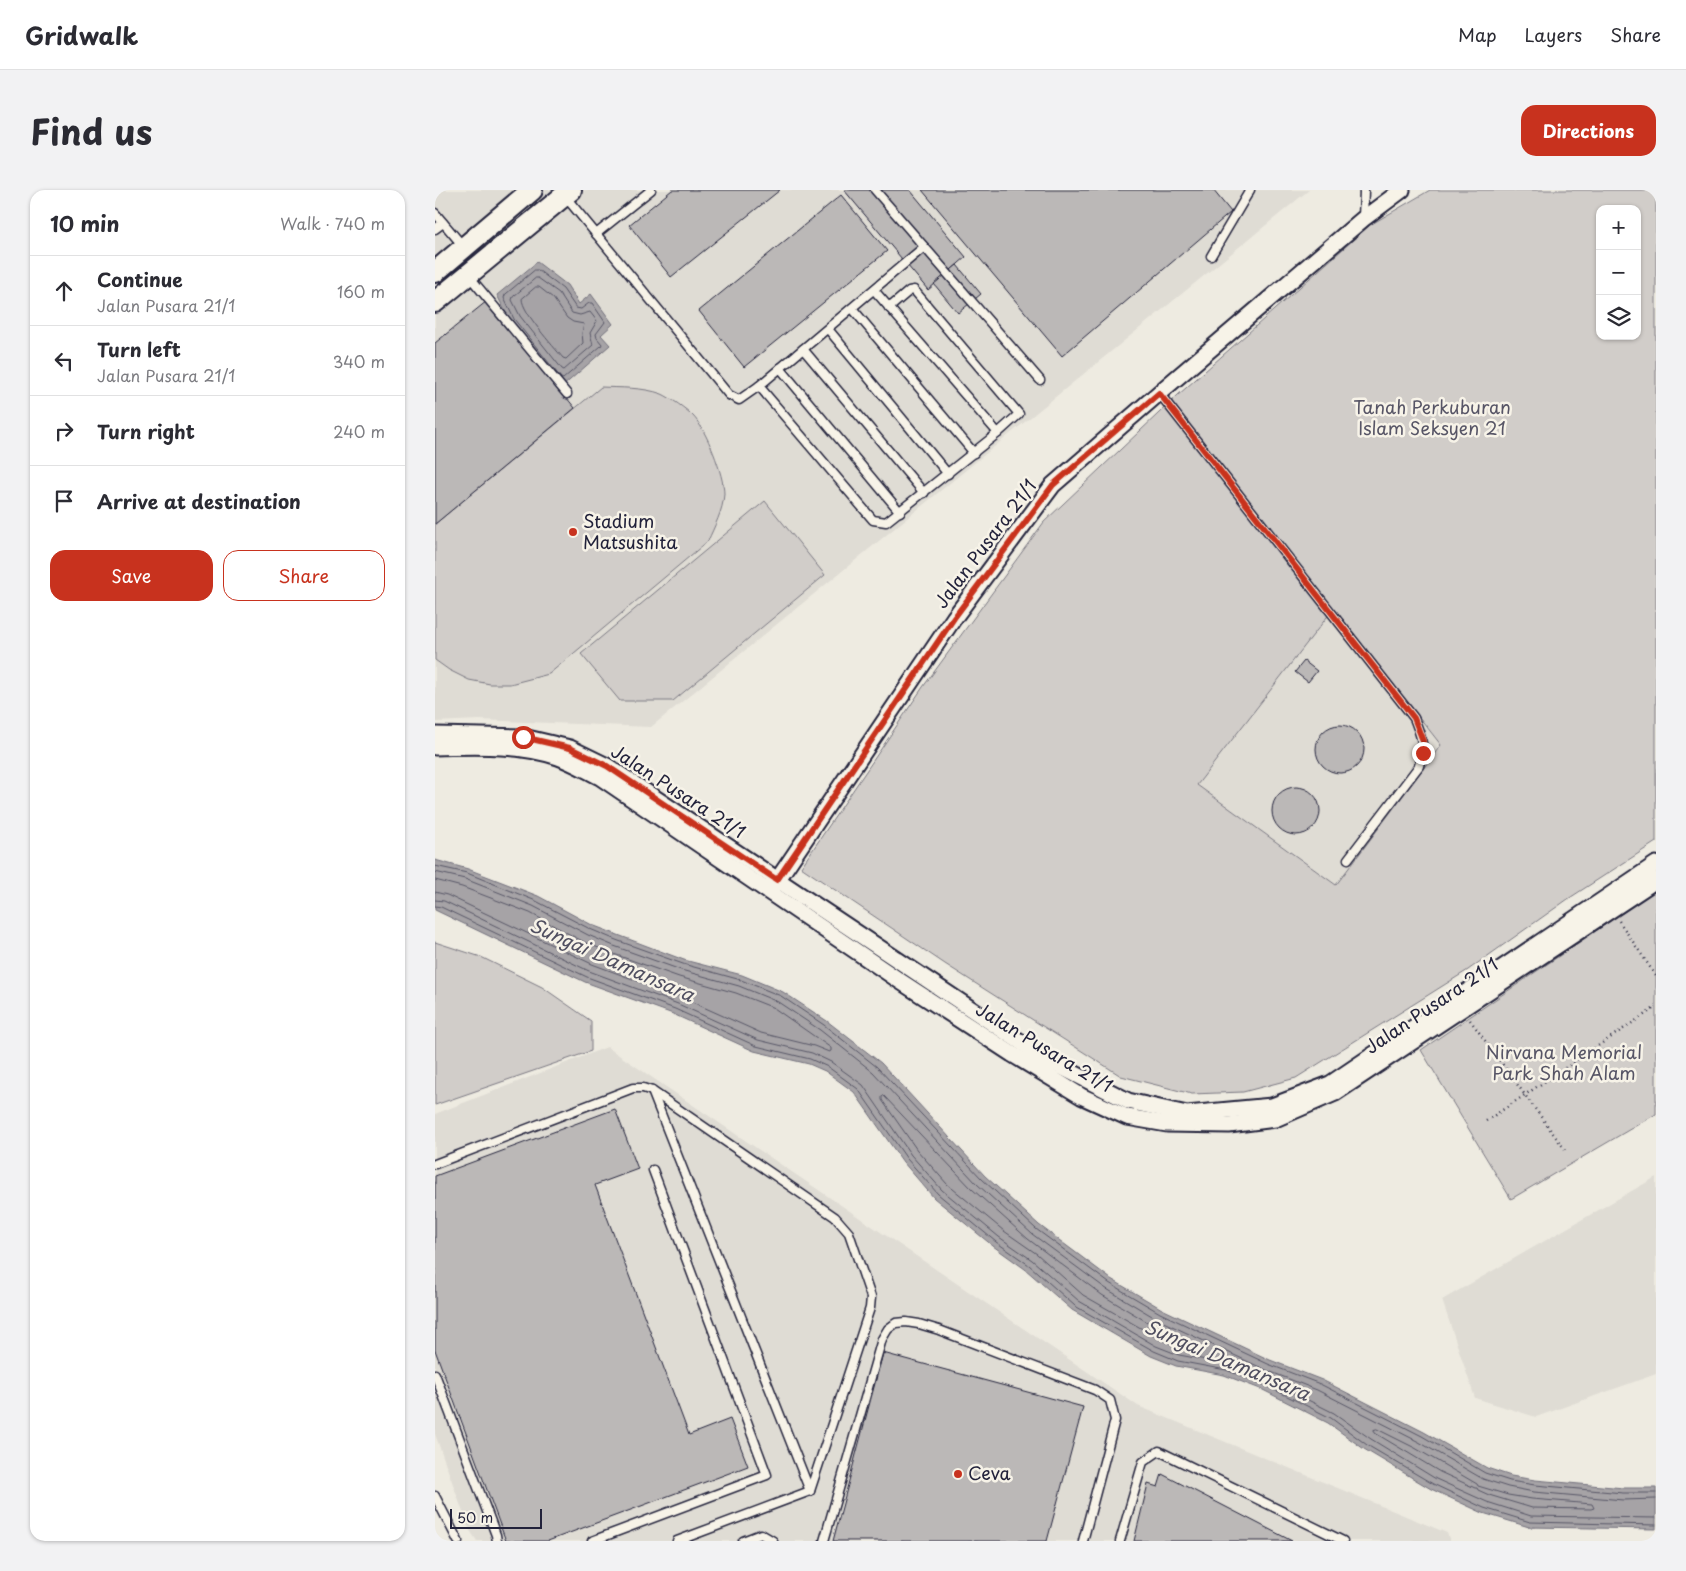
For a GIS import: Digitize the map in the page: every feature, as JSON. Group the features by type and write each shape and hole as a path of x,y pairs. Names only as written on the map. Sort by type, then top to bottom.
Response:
{"main road":[{"path":"435,272 532,190"},
{"path":"435,302 565,192"}],"street":[{"name":"Jalan Pusara 21/1","path":"773,886 954,618 1053,485 1363,219 1402,190"},
{"name":"Jalan Pusara 21/1","path":"435,735 523,737 570,748 607,766 773,886 798,912 1012,1054 1081,1096 1127,1117 1167,1124 1229,1125 1275,1119 1335,1094 1461,1008 1656,880"},
{"name":"Jalan Pusara 21/1","path":"435,747 518,748 558,757 600,777 1046,1058 1128,1101 1187,1114 1272,1106 1329,1084 1656,864"}],"lane":[{"path":"596,234 651,190"},
{"path":"875,190 1040,380"},
{"path":"1211,256 1250,190"},
{"path":"1363,219 1364,190"},
{"path":"565,192 596,234 729,395 739,400 759,386 924,247"},
{"path":"435,213 464,248"},
{"path":"435,229 443,223"},
{"path":"468,274 567,394"},
{"path":"874,290 998,433"},
{"path":"759,386 873,520 887,522 974,453 1019,414 914,290 909,291 889,308"},
{"path":"852,308 974,453"},
{"path":"827,329 948,474"},
{"path":"803,349 924,493"},
{"path":"780,368 901,512"},
{"path":"1159,393 1414,718 1423,741 1423,753 1419,766 1348,859"},
{"path":"435,1164 633,1088 643,1088 652,1092 835,1217 849,1233 871,1297 870,1308 810,1491"},
{"path":"652,1092 810,1491"},
{"path":"592,1541 767,1475 653,1170"},
{"path":"824,1541 882,1339 888,1329 896,1323 906,1322 919,1324 949,1334 1095,1390 1110,1400 1115,1420 1083,1541"},
{"path":"435,1374 497,1541"},
{"path":"1120,1541 1143,1462 1159,1451 1343,1541"},
{"path":"677,1541 810,1491"},
{"path":"435,1496 458,1541"},
{"path":"743,1541 761,1534 773,1541"}],"path":[{"path":"1611,909 1656,976"},
{"path":"1486,1121 1656,1007"},
{"path":"1461,1008 1566,1151"}],"shaded area":[{"path":"435,190 1309,190 651,727 479,720 435,722"},
{"path":"1334,608 1441,745 1336,885 1197,785"},
{"path":"607,1047 1138,1406 1447,1533 1450,1541 477,1541 469,1529 435,1434 435,1114"},
{"path":"1656,1177 1656,1374 1536,1417 1475,1398 1442,1300"}],"green space":[{"name":"Tanah Perkuburan Islam Seksyen 21","path":"1430,190 1656,190 1656,842 1568,899 1468,970 1296,1078 1243,1092 1192,1094 1121,1076 945,964 801,867 923,687 1044,522 1178,395 1370,225","holes":["1334,608 1441,745 1336,885 1197,785"]},
{"name":"Stadium Matsushita","path":"601,387 639,389 662,394 687,410 698,422 709,441 718,464 724,494 720,513 708,541 549,674 510,684 490,684 469,680 449,670 435,660 435,524"},
{"path":"765,501 825,575 673,701 620,701 581,654"},
{"name":"Nirvana Memorial Park Shah Alam","path":"1656,890 1656,1114 1511,1199 1421,1050"},
{"path":"435,942 481,957 542,987 591,1021 591,1051 435,1105"}],"water":[{"path":"537,262 567,285 579,304 591,294 613,324 601,335 610,345 562,387 510,321 497,295"},
{"name":"Sungai Damansara","path":"435,860 468,869 538,896 592,925 618,935 684,960 742,975 783,992 827,1021 881,1063 985,1176 1039,1225 1111,1279 1162,1309 1270,1360 1322,1380 1424,1432 1487,1468 1511,1476 1535,1480 1624,1488 1656,1488 1656,1529 1529,1527 1483,1513 1431,1489 1364,1449 1328,1423 1263,1390 1224,1375 1176,1366 1151,1356 1072,1310 1025,1269 993,1246 934,1198 903,1162 854,1092 825,1071 809,1064 754,1051 673,1014 585,982 435,910"}],"building":[{"path":"672,190 780,190 671,277 629,225"},
{"path":"844,190 910,190 966,257 928,290"},
{"path":"922,190 1213,190 1231,212 1062,356"},
{"path":"841,195 887,251 744,367 699,311"},
{"path":"957,265 981,294 958,313 934,284"},
{"path":"487,301 575,408 435,524 435,343"},
{"path":"1304,661 1317,671 1308,682 1295,672"},
{"path":"1340,725 1349,727 1357,732 1362,740 1364,749 1362,758 1357,766 1349,771 1340,773 1331,771 1323,766 1318,758 1316,749 1318,740 1323,732 1331,727"},
{"path":"1296,787 1305,789 1313,794 1318,802 1320,811 1318,820 1313,828 1305,833 1296,835 1287,833 1279,828 1274,820 1272,811 1274,802 1279,794 1287,789"},
{"path":"615,1109 638,1169 595,1185 689,1435 730,1419 748,1466 548,1541 506,1541 435,1350 435,1176"},
{"name":"Ceva","path":"883,1353 1083,1407 1047,1541 833,1541"},
{"path":"1162,1474 1292,1541 1134,1541 1148,1484 1158,1487"}],"place":[{"name":"Stadium Matsushita","path":"573,532"},
{"name":"Ceva","path":"958,1474"}],"route":[{"path":"523,737 570,748 607,766 777,880 954,618 1053,485 1159,393 1414,718 1423,741 1423,753"}]}
